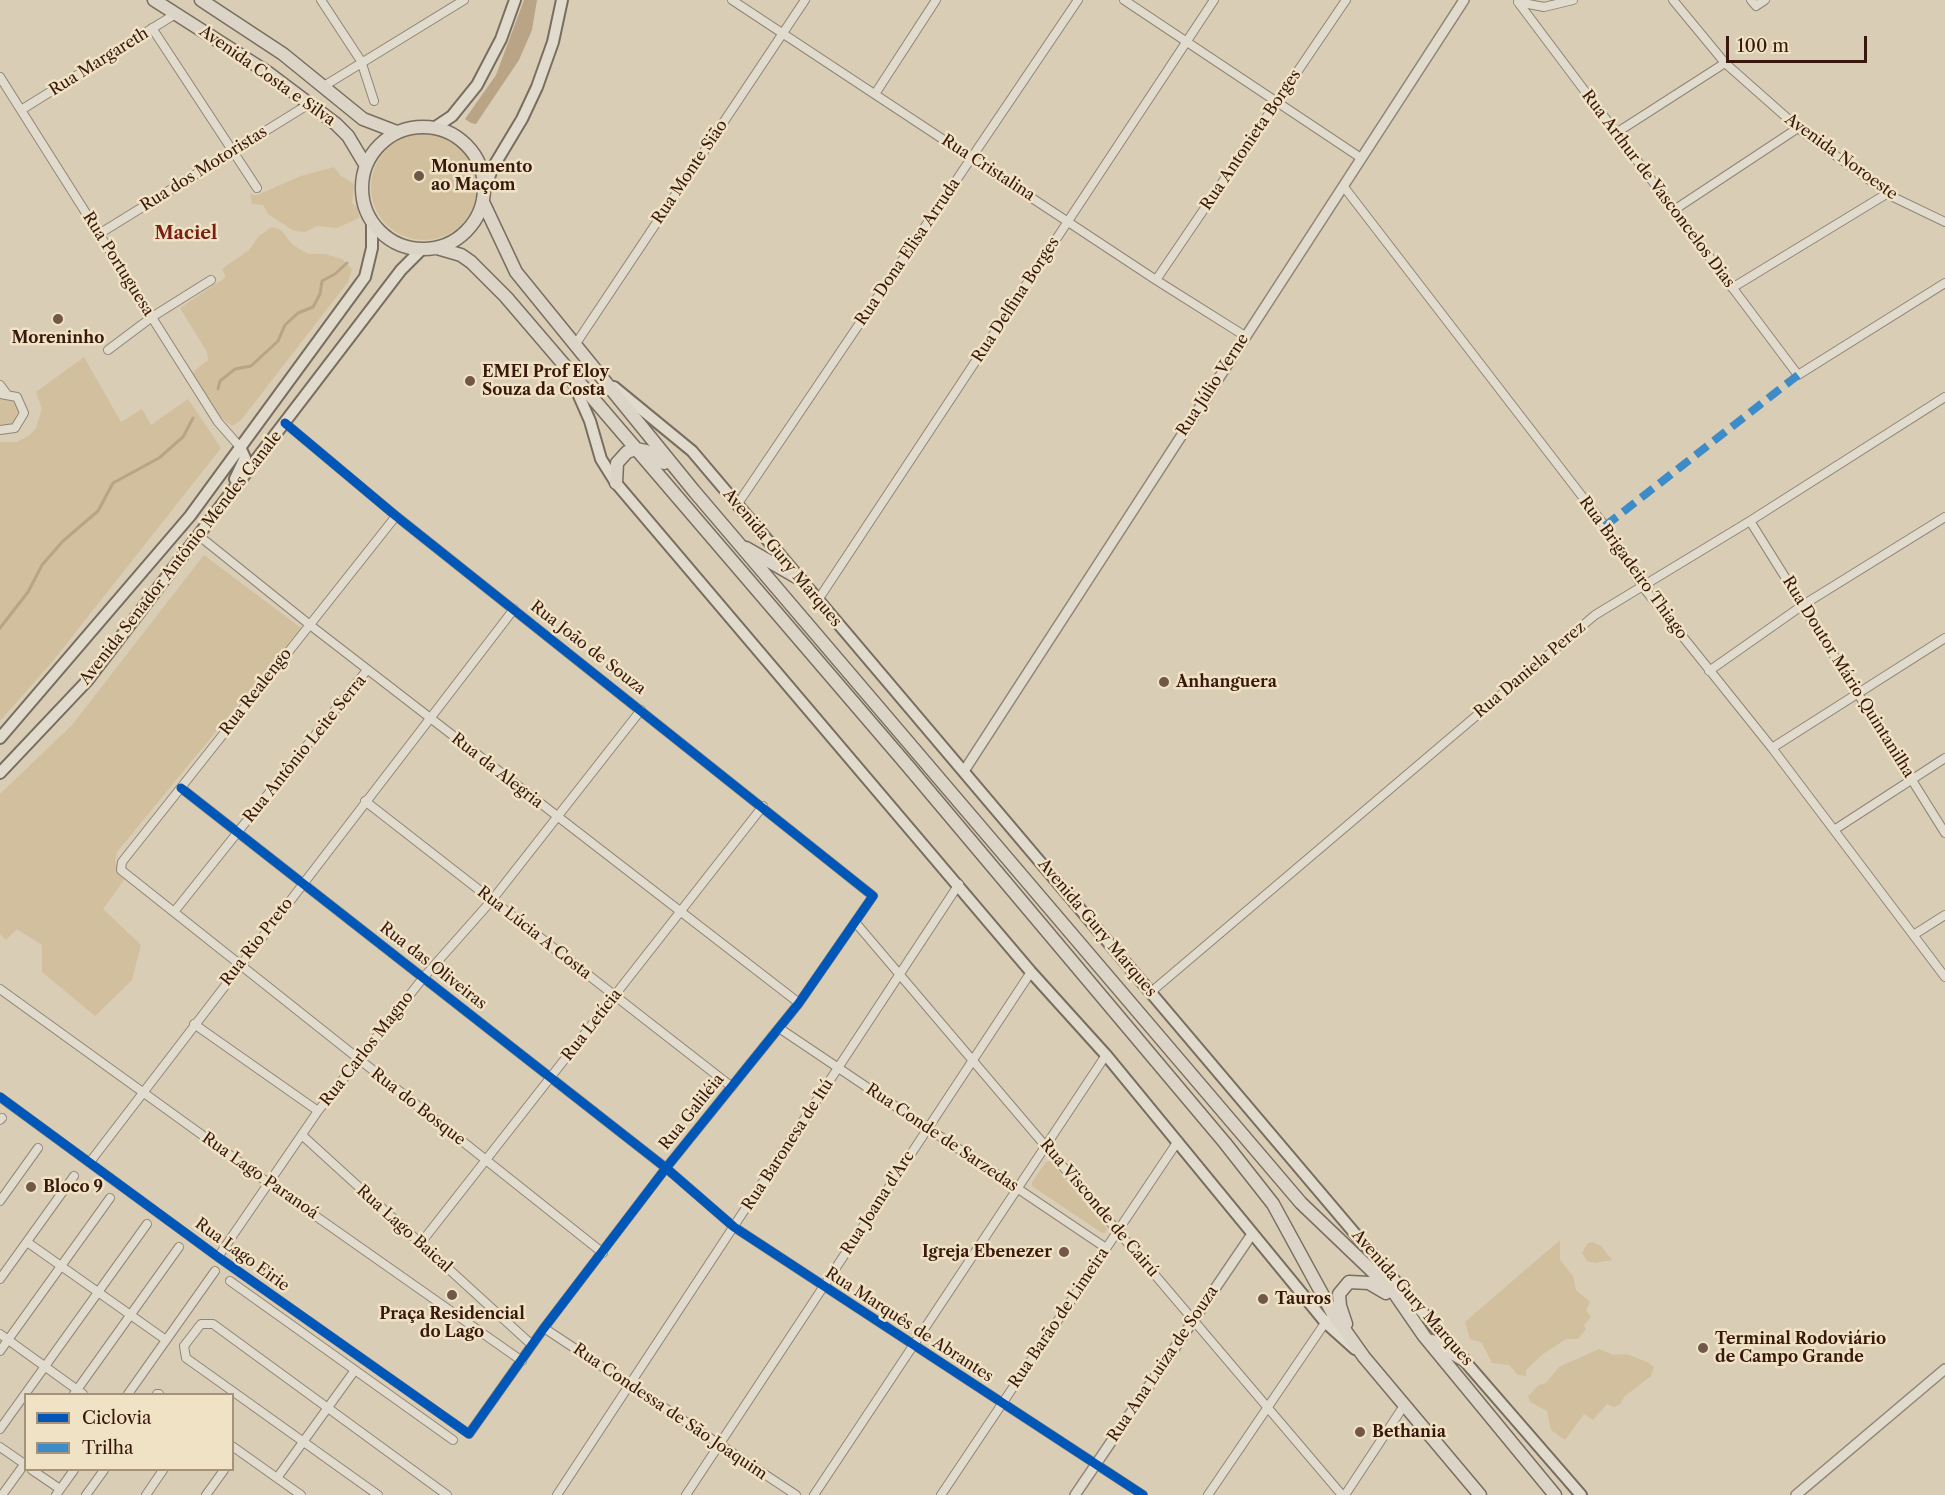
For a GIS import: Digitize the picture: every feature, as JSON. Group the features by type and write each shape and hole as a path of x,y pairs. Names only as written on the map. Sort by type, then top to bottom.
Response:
{"main road":[{"name":"Avenida Costa e Silva","path":"154,0 177,13 309,104 348,136 366,166"},
{"name":"Avenida Costa e Silva","path":"201,0 283,54 363,119 398,132"},
{"path":"434,128 452,116 477,85 501,39 514,0"},
{"path":"485,189 481,168 471,149 454,135 434,128 416,127 398,132 384,141 366,166 362,196 372,224 393,242 421,250 437,248 453,242 467,232 477,218 492,169 522,119 537,87 553,42 562,0"},
{"name":"Avenida Gury Marques","path":"483,202 516,272 694,491 1301,1203 1374,1275 1394,1291 1424,1336 1555,1495"},
{"name":"Avenida Senador Antônio Mendes Canale","path":"0,738 61,670 190,516 364,277 372,248 372,224"},
{"path":"437,248 461,255 471,262 506,297 907,765 1251,1174 1282,1219 1329,1318"},
{"name":"Avenida Senador Antônio Mendes Canale","path":"0,773 87,681 401,270 421,250"},
{"path":"566,367 590,422 601,459 616,483 959,884 1031,972 1106,1055 1252,1234 1364,1357 1479,1494"},
{"name":"Avenida Gury Marques","path":"599,375 679,438 1390,1275 1581,1495"},
{"path":"230,494 245,458 240,447"},
{"path":"616,483 617,463 627,452 636,449 654,454 694,491"},
{"path":"190,516 189,525 198,535"},
{"path":"739,544 800,579"},
{"path":"1390,1275 1394,1291"},
{"path":"1364,1357 1342,1317 1339,1294 1349,1282 1358,1280 1369,1282 1404,1306"},
{"path":"1424,1336 1464,1360"}],"street":[{"path":"321,0 361,62 374,101"},
{"path":"324,86 464,0"},
{"name":"Rua Cristalina","path":"732,0 1156,280 1245,336"},
{"name":"Rua Monte Sião","path":"575,345 805,0"},
{"path":"875,94 936,0"},
{"name":"Rua Dona Elisa Arruda","path":"737,505 1078,0"},
{"path":"1124,0 1361,158"},
{"name":"Rua Delfina Borges","path":"818,600 1214,0"},
{"name":"Rua Antonieta Borges","path":"1156,280 1346,0"},
{"name":"Rua Júlio Verne","path":"964,771 1464,0"},
{"path":"1516,1 1544,7 1573,0"},
{"name":"Avenida Noroeste","path":"1673,0 1725,63 1798,128 1887,193 1945,222"},
{"path":"1751,0 1756,6 1765,0"},
{"name":"Rua Arthur de Vasconcelos Dias","path":"1516,1 1798,375 1945,283"},
{"name":"Rua Margareth","path":"21,110 177,13"},
{"path":"152,28 256,188"},
{"path":"1616,133 1725,63"},
{"name":"Rua Portuguesa","path":"0,77 218,422 240,447"},
{"name":"Rua dos Motoristas","path":"99,234 309,104"},
{"path":"1674,210 1798,128"},
{"name":"Rua Brigadeiro Thiago","path":"1344,187 1605,526 1643,587 1772,748 1915,934 1945,977"},
{"path":"1732,288 1887,193"},
{"path":"108,350 152,317 211,280"},
{"path":"0,385 3,394 21,401 24,413 15,428 0,430"},
{"name":"Rua Daniela Perez","path":"1151,992 1594,615 1750,521 1945,397"},
{"name":"Rua João de Souza","path":"285,423 396,516 763,806 873,896"},
{"name":"Rua Realengo","path":"121,870 122,862 396,516"},
{"path":"1709,671 1803,605 1945,517"},
{"name":"Rua Doutor Mário Quintanilha","path":"1750,521 1945,833"},
{"name":"Rua da Alegria","path":"198,535 557,818 799,1003"},
{"name":"Rua Rio Preto","path":"90,1162 240,963 514,609"},
{"path":"1772,748 1945,638"},
{"name":"Rua Antônio Leite Serra","path":"174,912 368,670"},
{"name":"Rua Carlos Magno","path":"218,1257 318,1111 423,978 492,900 641,710"},
{"path":"1833,830 1945,759"},
{"name":"Rua das Oliveiras","path":"181,788 666,1168"},
{"name":"Rua Lúcia A Costa","path":"365,801 732,1087"},
{"name":"Rua Letícia","path":"420,1244 763,806"},
{"name":"Rua do Bosque","path":"121,870 240,963 358,1061 603,1253"},
{"name":"Rua Baronesa de Itú","path":"557,1495 959,884"},
{"name":"Rua Galiléia","path":"469,1434 544,1328 666,1168 799,1003 873,896"},
{"path":"1915,934 1945,915"},
{"name":"Rua Visconde de Cairú","path":"855,922 1343,1495"},
{"name":"Rua Joana d'Arc","path":"686,1495 1031,972"},
{"name":"Rua Lago Paranoá","path":"0,989 142,1093 522,1361"},
{"path":"194,1024 318,1111"},
{"name":"Rua Conde de Sarzedas","path":"779,1028 1106,1248"},
{"path":"814,1495 1106,1055"},
{"name":"Rua Lago Eirie","path":"0,1097 218,1257 469,1434"},
{"name":"Rua Lago Baical","path":"303,1136 532,1345"},
{"name":"Rua Barão de Limeira","path":"941,1495 1178,1141"},
{"path":"0,1201 38,1148"},
{"name":"Rua Marquês de Abrantes","path":"666,1168 734,1227 1143,1495"},
{"path":"0,1279 74,1176"},
{"path":"0,1351 110,1198"},
{"path":"25,1393 147,1224"},
{"name":"Rua Ana Luiza de Souza","path":"1075,1495 1192,1318 1252,1234"},
{"path":"27,1242 166,1340"},
{"path":"0,1334 78,1393 179,1247"},
{"path":"129,1393 215,1270"},
{"path":"230,1281 453,1440"},
{"path":"1208,1495 1329,1318 1339,1294"},
{"path":"378,1495 186,1358 184,1346 201,1324 213,1324 447,1495"},
{"name":"Rua Condessa de São Joaquim","path":"544,1328 796,1495"},
{"path":"1796,1495 1945,1369"},
{"path":"277,1478 355,1370"},
{"path":"0,1429 24,1395"},
{"path":"1343,1495 1405,1404"},
{"path":"0,1447 24,1463"},
{"path":"234,1447 301,1495"},
{"path":"2,1495 24,1465"},
{"path":"33,1471 58,1492 73,1471"},
{"path":"86,1495 103,1471"},
{"path":"146,1495 162,1471"},
{"path":"206,1495 223,1471"}],"shaded area":[{"path":"524,0 537,0 532,30 519,60 476,124 471,123 465,119 496,75"},
{"path":"424,134 444,138 462,149 473,167 477,187 473,207 462,225 444,236 424,240 404,236 386,225 375,207 371,187 375,167 386,149 404,138"},
{"path":"334,167 341,176 354,184 352,203 358,208 359,218 337,228 317,226 305,232 294,231 268,214 263,205 252,204 250,194 257,195 301,176"},
{"path":"272,227 281,230 293,245 308,254 325,254 342,259 352,269 348,282 241,420 232,426 220,417 192,373 208,360 207,352 180,308 226,277 222,269 249,250 259,236"},
{"path":"84,357 121,422 142,409 151,425 188,399 221,448 52,662 0,721 0,442 17,442 30,435 36,428 42,409 36,392"},
{"path":"0,399 13,399 19,408 14,423 9,426 0,425"},
{"path":"204,555 301,628 117,852 115,861 124,880 103,909 141,945 132,980 95,1016 42,972 42,945 17,929 6,940 0,934 0,794 72,725"},
{"path":"1050,1161 1107,1229 1106,1232 1102,1233 1032,1186 1032,1182 1046,1162"},
{"path":"1560,1240 1560,1260 1573,1276 1576,1290 1590,1302 1586,1310 1591,1317 1584,1325 1586,1329 1578,1339 1566,1339 1543,1354 1526,1370 1526,1376 1518,1375 1509,1365 1492,1363 1482,1343 1470,1339 1465,1322"},
{"path":"1593,1242 1601,1246 1612,1260 1595,1263 1587,1261 1582,1253 1588,1243"},
{"path":"1599,1349 1613,1355 1627,1354 1649,1363 1654,1367 1651,1376 1625,1396 1620,1404 1614,1407 1607,1404 1593,1420 1584,1414 1565,1440 1551,1430 1547,1411 1530,1402 1528,1396 1539,1385 1546,1383 1559,1367"}],"waterway":[{"path":"218,389 220,381 235,369 251,366 278,341 285,325 298,313 313,307 320,294 322,281 335,274 347,263"},
{"path":"0,628 28,592 42,565 63,541 98,511 113,483 159,458 183,437 193,418"}],"marked path":[{"path":"1605,526 1798,375"}],"cycle path":[{"path":"0,1097 218,1257 469,1434 544,1328 666,1168 799,1003 873,896 396,516 285,423"},
{"path":"181,788 666,1168 734,1227 1143,1495"}],"place":[{"name":"Monumento ao Maçom","path":"419,176"},
{"name":"Moreninho","path":"58,319"},
{"name":"EMEI Prof Eloy Souza da Costa","path":"470,381"},
{"name":"Anhanguera","path":"1164,682"},
{"name":"Bloco 9","path":"31,1187"},
{"name":"Igreja Ebenezer","path":"1064,1252"},
{"name":"Praça Residencial do Lago","path":"452,1295"},
{"name":"Tauros","path":"1263,1299"},
{"name":"Terminal Rodoviário de Campo Grande","path":"1703,1348"},
{"name":"Bethania","path":"1360,1432"}],"district":[{"name":"Maciel","path":"186,234"}]}
